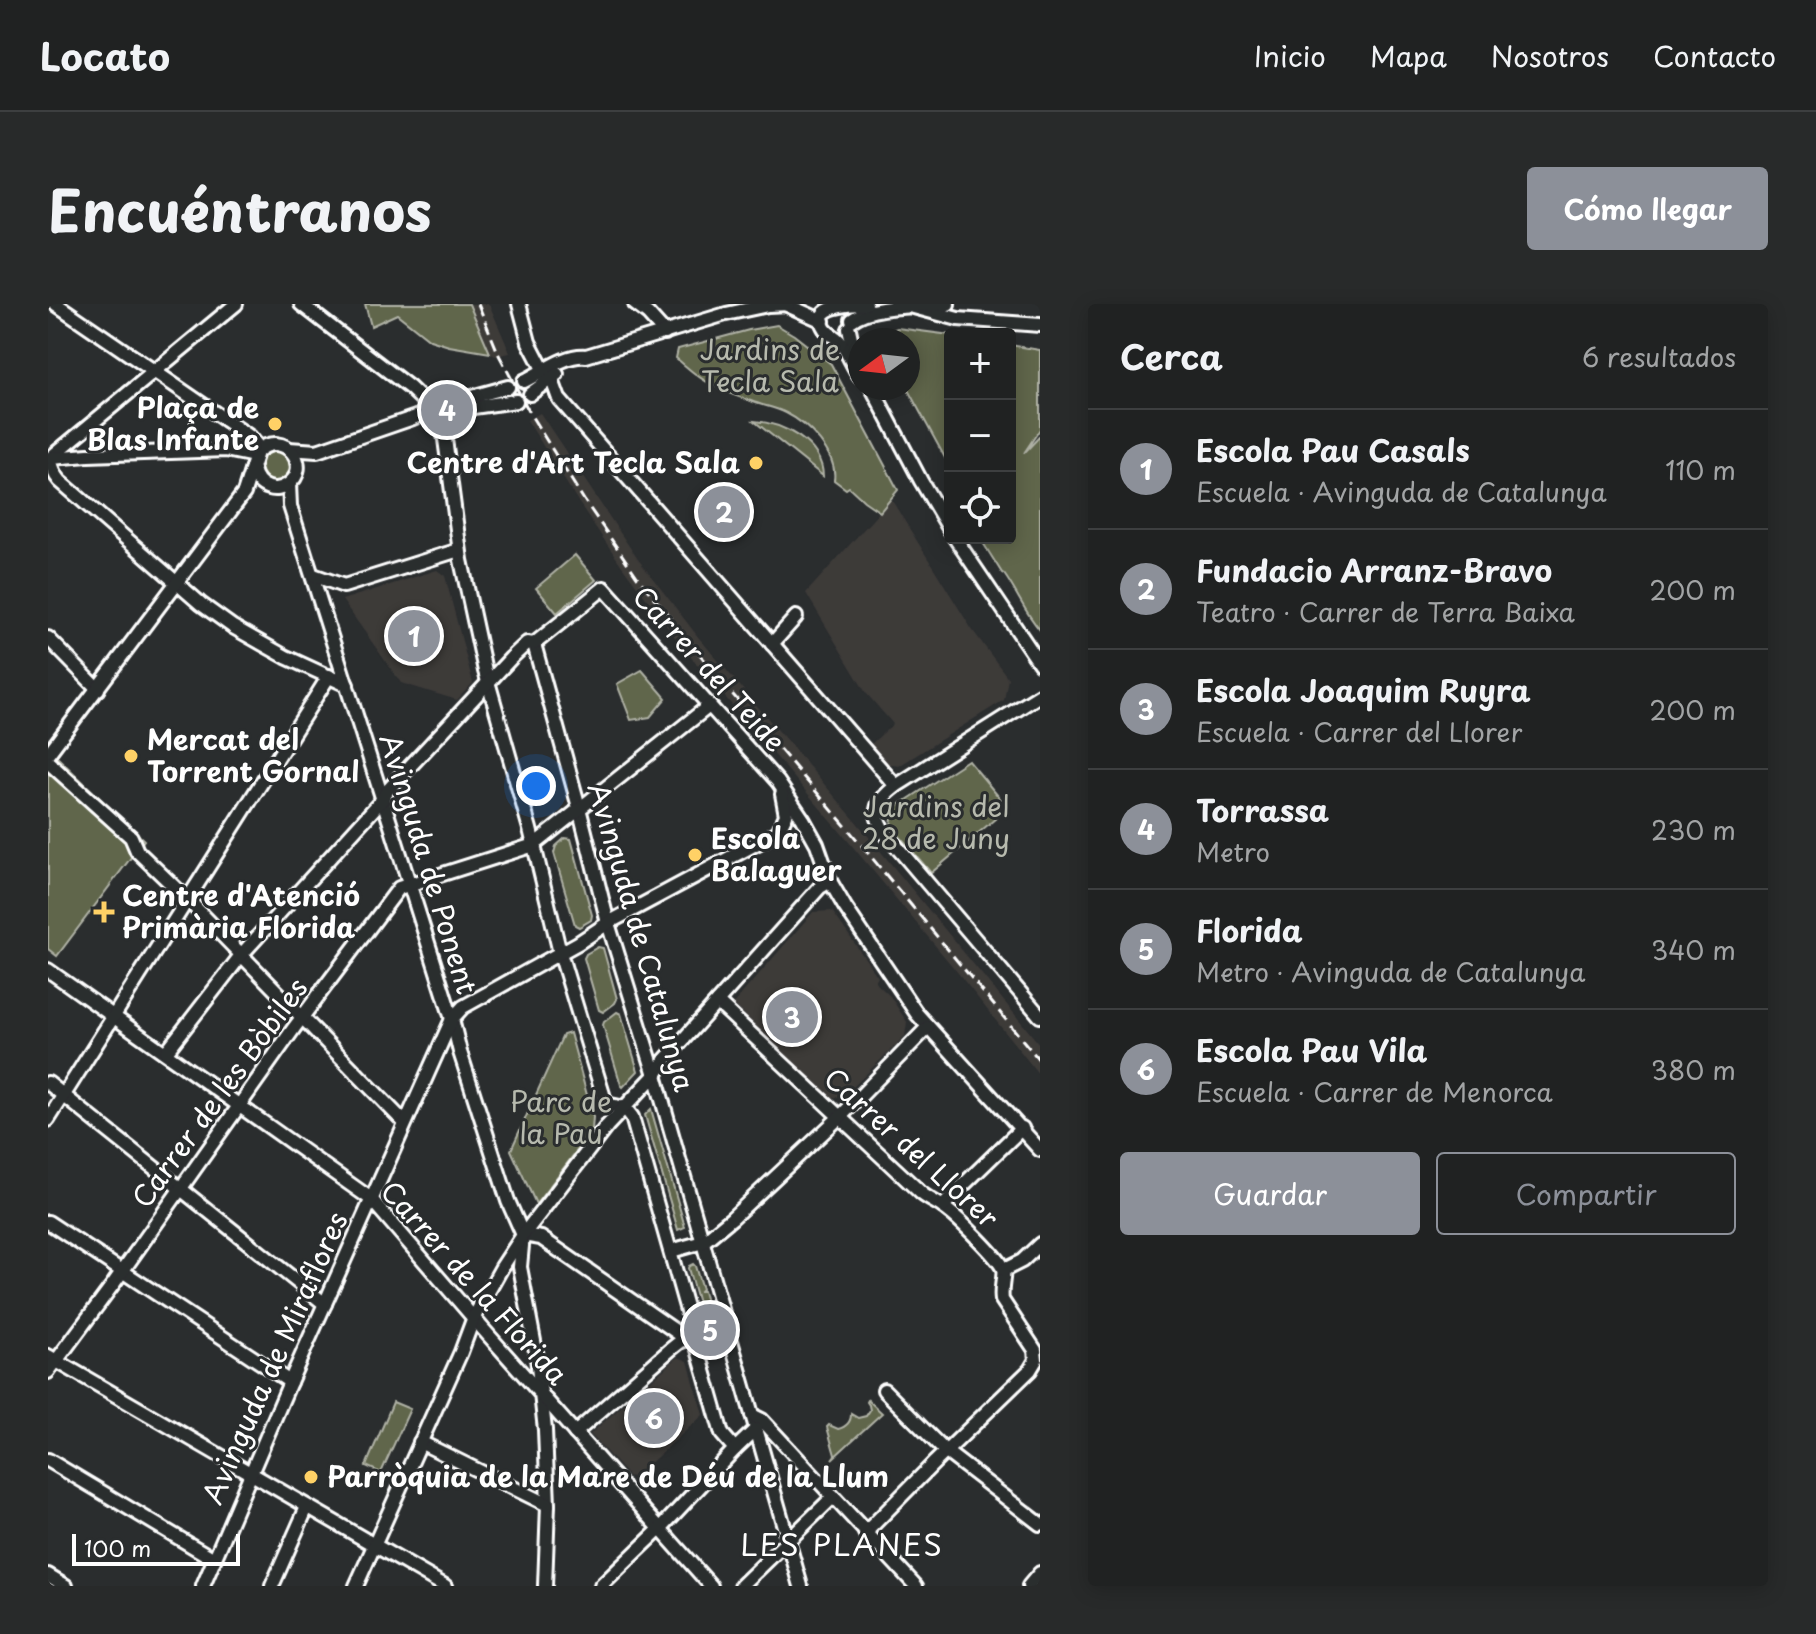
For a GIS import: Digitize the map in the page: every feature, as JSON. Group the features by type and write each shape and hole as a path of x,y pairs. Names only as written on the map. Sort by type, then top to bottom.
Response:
{"street":[{"path":"48,754 244,493 258,452 250,437 56,304"},
{"path":"49,458 236,304"},
{"path":"301,304 410,388 440,421 459,550 488,684 534,845 560,953 606,1104 625,1108 632,1117 722,1434 735,1449"},
{"path":"519,304 529,342 559,399 896,786"},
{"path":"635,304 665,333"},
{"path":"527,388 548,374 580,364 586,356 767,304 787,304 823,321"},
{"path":"816,304 848,311 850,328"},
{"path":"848,355 840,341 826,330 824,316 835,308 866,304"},
{"path":"875,304 890,307"},
{"path":"834,335 843,334 859,314 868,310 948,304"},
{"path":"910,306 958,319 1040,325"},
{"path":"244,493 279,487 294,479 298,468 317,451 433,410 460,404 464,399 508,387"},
{"path":"878,400 944,520"},
{"path":"460,404 466,408 516,401"},
{"path":"49,458 226,450 258,452 271,444 284,445 289,449 296,458 298,468"},
{"path":"289,449 317,451"},
{"path":"49,458 60,481 201,604 250,638 347,685"},
{"path":"253,469 259,482 279,487"},
{"name":"Avinguda de Ponent","path":"279,487 290,506 313,575 460,1052 508,1201 523,1235"},
{"path":"959,544 1040,664"},
{"path":"313,575 344,586 459,550"},
{"name":"Carrer del Teide","path":"534,644 604,588 778,782 817,844 830,881 910,1005 1040,1150"},
{"path":"772,644 796,617"},
{"path":"48,638 98,689"},
{"path":"166,1052 242,954 387,791 527,643 534,644"},
{"name":"Avinguda de Catalunya","path":"534,644 608,923 655,1075 801,1586"},
{"path":"48,1120 329,676"},
{"path":"1040,695 896,786 879,801 877,817 889,839 1040,1016"},
{"name":"Carrer de les Bòbiles","path":"51,1363 122,1271 396,891 409,884 534,845 709,706"},
{"path":"48,762 131,837 137,851 242,954 405,1123"},
{"name":"Carrer del Teide","path":"778,782 786,815 781,826"},
{"path":"452,1019 463,1007 781,826 808,829"},
{"path":"356,1586 474,1317 523,1235 607,1126 816,891 830,881"},
{"name":"Carrer de la Florida","path":"48,970 371,1199 711,1586"},
{"name":"Carrer del Llorer","path":"717,1002 921,1193 963,1224 1001,1264 1004,1270 1000,1290 1002,1300 1035,1350 1036,1360 1030,1370 945,1451"},
{"name":"Avinguda de Miraflores","path":"203,1586 452,1019"},
{"path":"671,1251 703,1242 732,1218 928,1027"},
{"path":"48,1083 325,1304"},
{"path":"943,1207 1022,1128"},
{"path":"48,1222 290,1382"},
{"path":"523,1235 541,1238 678,1333 695,1338"},
{"path":"523,1235 520,1267 542,1394 545,1430 548,1505 545,1586"},
{"path":"1004,1270 1022,1261 1040,1244"},
{"path":"575,1433 681,1341 695,1338"},
{"path":"51,1363 251,1473 445,1586"},
{"path":"884,1390 945,1451 1040,1524"},
{"path":"752,1415 762,1420 916,1586"},
{"path":"603,1585 756,1429"},
{"path":"420,1442 548,1505"},
{"path":"865,1533 945,1451"},
{"path":"48,1460 214,1559"},
{"path":"741,1586 832,1498"},
{"path":"272,1586 307,1507"},
{"path":"1029,1586 1040,1573"},
{"path":"48,1575 66,1586"}],"shaded area":[{"path":"469,304 489,304 510,353 495,356 490,353"},
{"path":"540,413 637,558 699,638 854,819 1040,1045 1040,1076 838,829 683,648 622,566 527,420"},
{"path":"891,499 971,628 1008,678 1004,700 899,766 886,764 870,745 893,724 866,693 806,593"},
{"path":"437,570 445,576 473,683 457,700 401,683 342,600"},
{"path":"832,911 878,977 875,982 890,996 907,1022 905,1036 844,1096 831,1098 733,1004 813,912"},
{"path":"678,1357 688,1361 703,1415 633,1479 590,1434"}],"green space":[{"path":"365,304 469,304 490,353 430,340 397,314 371,326"},
{"name":"Jardins de Tecla Sala","path":"777,325 831,364 898,490 880,512 849,487 846,489 834,480 834,470 826,450 803,424 782,411 716,387 676,358 678,349"},
{"path":"920,331 944,334 944,456 914,400 920,400"},
{"path":"1016,346 1040,350 1040,429 1024,453 1040,436 1040,630 984,544 1016,544"},
{"path":"754,421 777,426 799,437 816,454 823,476"},
{"path":"275,451 286,455 290,466 286,477 275,481 264,477 260,466 264,455"},
{"path":"575,555 596,580 557,613 536,588"},
{"path":"642,670 666,698 650,717 631,720 617,684"},
{"path":"57,757 144,840 57,956 48,949 48,768"},
{"name":"Jardins del 28 de Juny","path":"968,760 1008,808 931,873 891,826 893,809"},
{"path":"565,838 571,839 592,915 591,920 579,927 575,925 554,853 556,846"},
{"path":"598,947 603,948 617,999 603,1012 599,1010 584,958"},
{"path":"617,1012 621,1014 638,1071 623,1087 603,1025"},
{"name":"Parc de la Pau","path":"570,1033 593,1117 592,1130 536,1204 511,1150 563,1035"},
{"path":"651,1109 685,1227 678,1230 645,1115"},
{"path":"693,1264 716,1340 711,1343 688,1268"},
{"path":"868,1400 882,1413 832,1459 835,1455 827,1427 843,1427 849,1422 851,1414 858,1418 866,1416 870,1410"},
{"path":"393,1402 410,1409 381,1473 366,1466"}],"railway":[{"path":"478,304 499,355 532,417 638,578 1040,1061"}],"place":[{"name":"Torrassa","path":"447,410"},
{"name":"Plaça de Blas Infante","path":"275,424"},
{"name":"Centre d'Art Tecla Sala","path":"756,463"},
{"name":"Fundacio Arranz-Bravo","path":"724,512"},
{"name":"Escola Pau Casals","path":"414,636"},
{"name":"Mercat del Torrent Gornal","path":"131,756"},
{"name":"Escola Balaguer","path":"695,855"},
{"name":"Centre d'Atenció Primària Florida","path":"104,912"},
{"name":"Escola Joaquim Ruyra","path":"792,1017"},
{"name":"Florida","path":"710,1330"},
{"name":"Escola Pau Vila","path":"654,1418"},
{"name":"Parròquia de la Mare de Déu de la Llum","path":"311,1477"}],"district":[{"name":"LES PLANES","path":"842,1546"}]}
